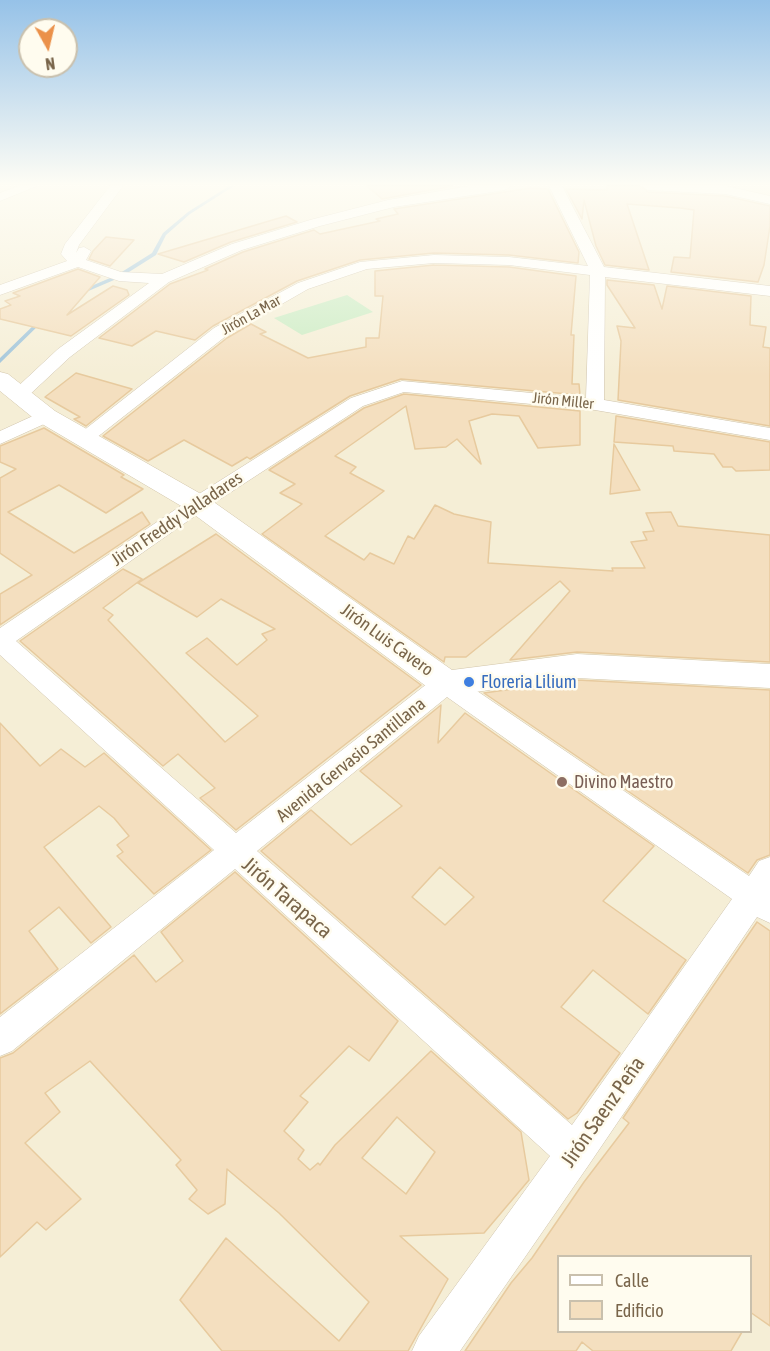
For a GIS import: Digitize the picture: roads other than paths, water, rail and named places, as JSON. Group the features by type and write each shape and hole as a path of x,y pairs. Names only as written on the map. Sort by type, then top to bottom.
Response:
{"street":[{"path":"70,249 68,254 78,262 119,276 164,279"},
{"path":"0,290 78,262 84,249"},
{"path":"9,385 64,353 164,279 232,249"},
{"path":"587,249 598,271 595,404"},
{"name":"Jirón La Mar","path":"84,438 220,332 303,286 365,265 434,259 509,261 770,291"},
{"name":"Jirón Luis Cavero","path":"9,385 46,416 198,504 446,683 764,891"},
{"name":"Jirón Miller","path":"357,402 402,386 595,404 770,434"},
{"name":"Jirón Freddy Valladares","path":"0,641 198,504 357,402"},
{"path":"0,438 46,416"},
{"name":"Jirón Tarapaca","path":"0,641 575,1153"},
{"path":"446,683 577,666 770,676"},
{"name":"Avenida Gervasio Santillana","path":"0,1039 236,853 446,683"},
{"name":"Jirón Saenz Peña","path":"434,1351 764,891"}],"waterway":[{"path":"84,291 119,276 154,254 156,249"},
{"path":"0,361 40,322"}],"place":[{"name":"Floreria Lilium","path":"469,682"},
{"name":"Divino Maestro","path":"562,782"}]}
